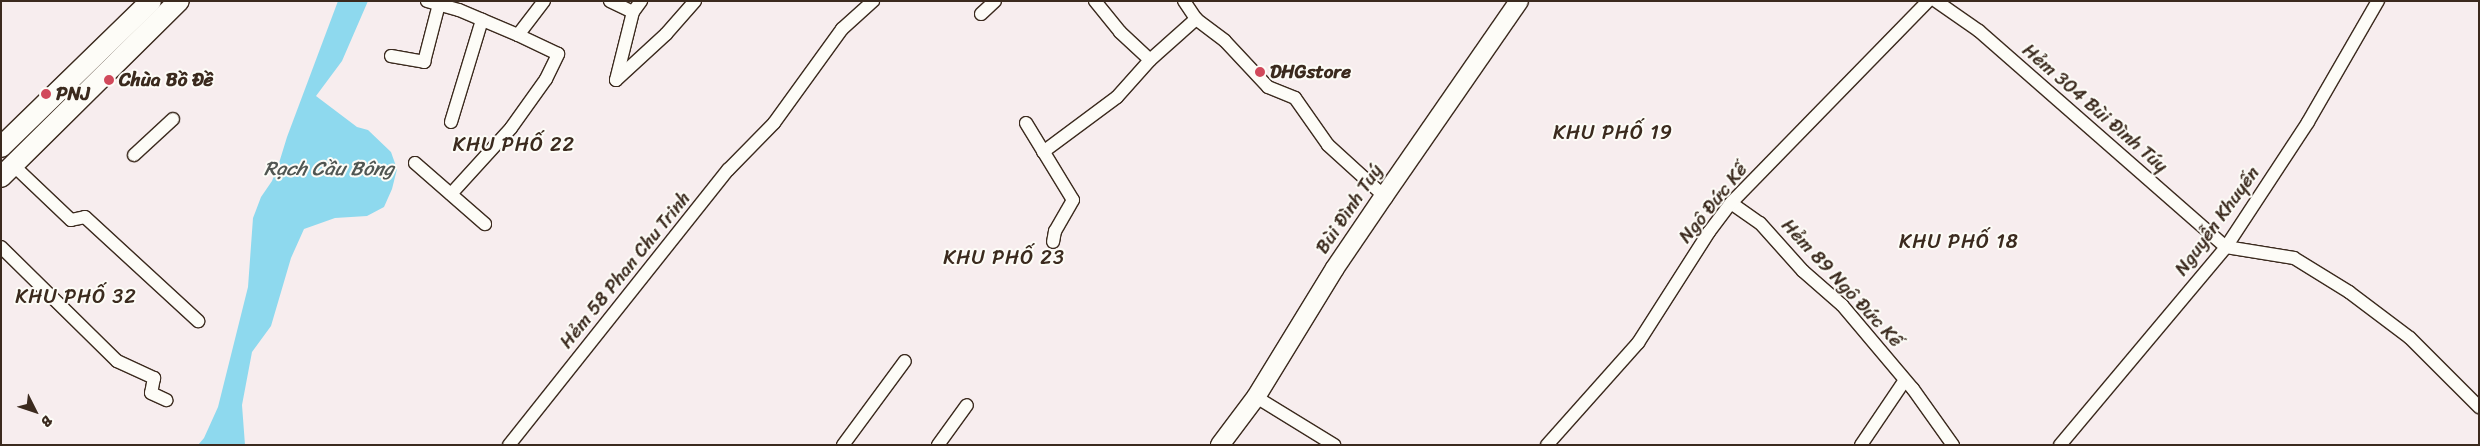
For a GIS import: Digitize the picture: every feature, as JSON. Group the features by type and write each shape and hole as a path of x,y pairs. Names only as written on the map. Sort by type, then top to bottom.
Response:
{"main road":[{"path":"1,147 151,1"},
{"path":"7,171 179,1"}],"street":[{"path":"518,36 544,1"},
{"path":"610,1 637,6 616,80 666,34 695,1"},
{"name":"Hẻm 58 Phan Chu Trinh","path":"509,445 728,170 774,123 842,29 873,1"},
{"path":"981,14 995,1"},
{"path":"1096,1 1120,32 1150,60"},
{"path":"1184,1 1196,19 1225,41 1268,87 1294,98 1328,145 1384,196"},
{"name":"Bùi Đình Tuý","path":"1220,445 1256,397 1335,268 1520,1"},
{"name":"Ngô Đức Kế","path":"1547,445 1638,343 1709,232 1731,203 1928,1"},
{"name":"Hẻm 304 Bùi Đình Túy","path":"1936,1 1979,31 2226,247"},
{"name":"Nguyễn Khuyến","path":"2060,445 2226,247 2308,122 2378,1"},
{"path":"391,56 424,62 433,3 482,20 558,54 546,80 511,128 451,194"},
{"path":"1043,152 1117,97 1150,60 1196,19"},
{"path":"451,122 482,20"},
{"path":"134,155 173,119"},
{"path":"1026,123 1073,200 1055,231 1053,242"},
{"path":"415,163 485,224"},
{"path":"7,171 71,220 85,216 198,321"},
{"name":"Hẻm 89 Ngô Đức Kế","path":"1731,203 1760,223 1803,271 1842,305 1905,380 1954,445"},
{"path":"1,247 117,361 154,378 151,393 166,400"},
{"path":"2226,247 2294,258 2349,292 2410,338 2479,407"},
{"path":"843,445 905,360"},
{"path":"1862,445 1905,380"},
{"path":"1256,397 1334,445"},
{"path":"938,445 966,405"}],"water":[{"name":"Rạch Cầu Bông","path":"338,1 368,1 342,61 316,96 357,127 368,130 391,152 397,169 392,189 384,207 367,216 335,218 304,229 291,258 271,326 252,352 242,405 245,445 198,445 204,438 218,407 248,287 253,218 261,197 272,181"}],"place":[{"name":"DHGstore","path":"1260,72"},
{"name":"Chùa Bồ Đề","path":"109,80"},
{"name":"PNJ","path":"46,94"}],"district":[{"name":"KHU PHỐ 19","path":"1613,132"},
{"name":"KHU PHỐ 22","path":"514,144"},
{"name":"KHU PHỐ 18","path":"1959,241"},
{"name":"KHU PHỐ 23","path":"1004,257"},
{"name":"KHU PHỐ 32","path":"76,296"}]}
